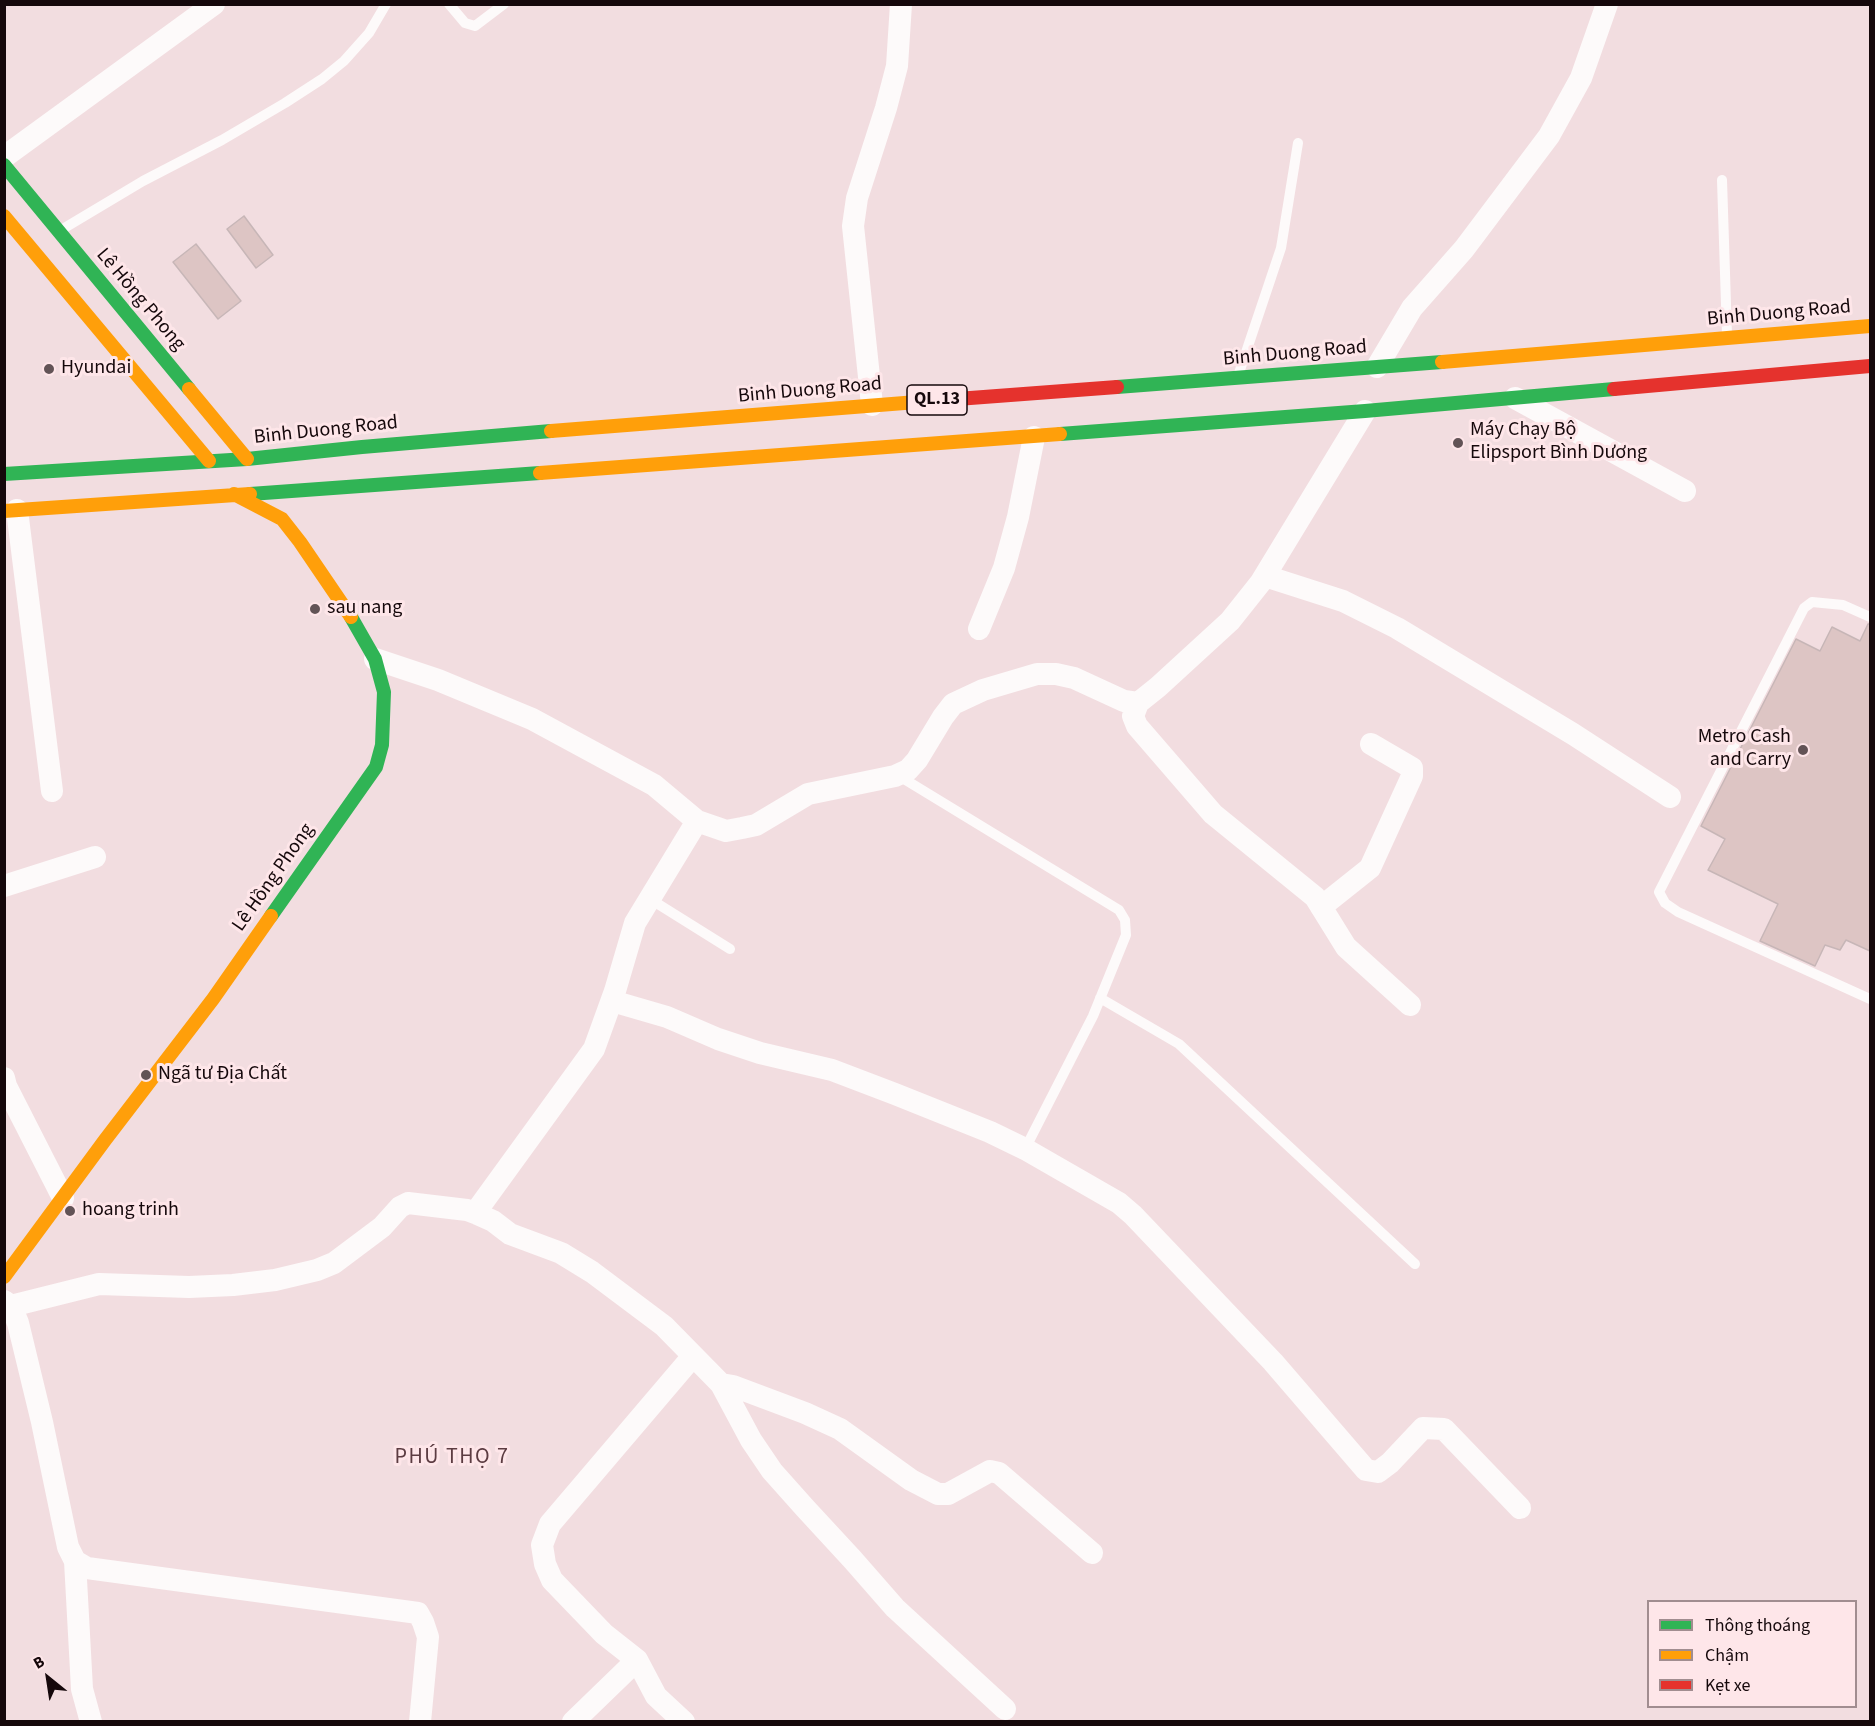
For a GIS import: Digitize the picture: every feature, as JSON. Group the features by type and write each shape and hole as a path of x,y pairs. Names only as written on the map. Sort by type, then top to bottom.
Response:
{"main road":[{"name":"Lê Hồng Phong","path":"4,165 278,494"},
{"path":"4,216 228,486"},
{"name":"Binh Duong Road","path":"4,474 209,461 255,467 374,446 872,405 1236,379 1870,326"},
{"name":"QL.13","path":"11,511 228,486 278,494 1365,411 1870,366"},
{"name":"Lê Hồng Phong","path":"8,1266 63,1198 213,999 376,767 382,745 384,692 375,659 361,632 282,519 228,486"},
{"path":"278,494 282,519"}],"street":[{"path":"4,157 214,4"},
{"path":"872,405 853,226 857,198 897,66 901,4"},
{"path":"1377,367 1412,308 1464,249 1549,136 1581,78 1607,4"},
{"path":"1514,397 1684,491"},
{"path":"1365,411 1265,576 1230,621 1138,703 1133,716 1137,726 1213,814 1315,897 1351,953 1410,1005"},
{"path":"979,629 1004,568 1029,472 1034,437"},
{"path":"11,511 52,791"},
{"path":"1265,576 1343,601 1397,628 1573,734 1670,797"},
{"path":"375,659 438,680 532,720 654,785 697,821 726,831 756,825 808,794 873,782 908,770 953,704 992,687 1037,675 1056,674 1074,678 1124,701 1138,703"},
{"path":"1321,906 1370,868 1412,776 1412,768 1371,744"},
{"path":"475,1213 594,1049 612,1001 635,923 697,821"},
{"path":"4,886 95,856"},
{"path":"612,1001 667,1017 718,1039 760,1053 832,1070 896,1094 1025,1149 1119,1203 1133,1215 1273,1362 1366,1470 1378,1472 1384,1468 1423,1428 1444,1429 1521,1508"},
{"path":"4,1078 63,1198"},
{"path":"91,1722 82,1689 75,1561 68,1547 42,1422 18,1323 8,1303 99,1284 189,1287 233,1285 275,1280 317,1270 334,1263 382,1227 400,1207 408,1203 467,1210 493,1221 501,1229 520,1240 561,1253 592,1272 663,1326 721,1384 751,1440 772,1471 895,1608 1005,1709"},
{"path":"684,1722 656,1696 637,1660 604,1634 552,1580 544,1564 542,1545 550,1524 693,1356"},
{"path":"721,1384 733,1386 805,1413 840,1429 911,1480 938,1494 948,1494 990,1472 999,1473 1092,1553"},
{"path":"75,1561 87,1568 418,1614 428,1637 420,1722"},
{"path":"573,1722 637,1660"}],"lane":[{"path":"58,231 142,181 222,140 322,79 344,61 369,33 386,4"},
{"path":"449,4 465,23 475,26 504,4"},
{"path":"1236,379 1281,248 1298,143"},
{"path":"1722,180 1728,338"},
{"path":"1870,617 1844,605 1812,602 1804,608 1659,892 1665,903 1678,912 1870,999"},
{"path":"900,774 903,779 1119,910 1125,920 1126,935 1100,998 1025,1149"},
{"path":"650,899 730,949"},
{"path":"1100,998 1179,1044 1415,1264"}],"building":[{"path":"244,216 273,255 256,268 227,229"},
{"path":"196,244 241,301 218,319 173,262"},
{"name":"Metro Cash and Carry","path":"1870,624 1870,951 1846,940 1840,950 1825,945 1815,966 1760,941 1778,904 1708,870 1725,839 1701,826 1796,639 1820,651 1832,627 1860,641"}],"traffic: fast":[{"path":"4,165 189,389"},
{"path":"1117,387 1442,362"},
{"path":"1060,434 1614,389"},
{"path":"4,474 247,459 551,431"},
{"path":"250,494 540,473"},
{"path":"271,916 376,767 382,745 384,692 375,659 351,617"}],"traffic: slow":[{"path":"4,216 209,461"},
{"path":"1442,362 1870,326"},
{"path":"189,389 247,459"},
{"path":"551,431 917,402"},
{"path":"540,473 1060,434"},
{"path":"234,494 282,519 351,617"},
{"path":"4,511 250,494"},
{"path":"4,1277 213,999 271,916"}],"traffic: jam":[{"path":"1614,389 1870,366"},
{"path":"917,402 1117,387"}],"place":[{"name":"Hyundai","path":"49,369"},
{"name":"Máy Chạy Bộ Elipsport Bình Dương","path":"1458,443"},
{"name":"sau nang","path":"315,609"},
{"name":"Metro Cash and Carry","path":"1803,750"},
{"name":"Ngã tư Địa Chất","path":"146,1075"},
{"name":"hoang trinh","path":"70,1211"}],"district":[{"name":"PHÚ THỌ 7","path":"452,1458"}]}
